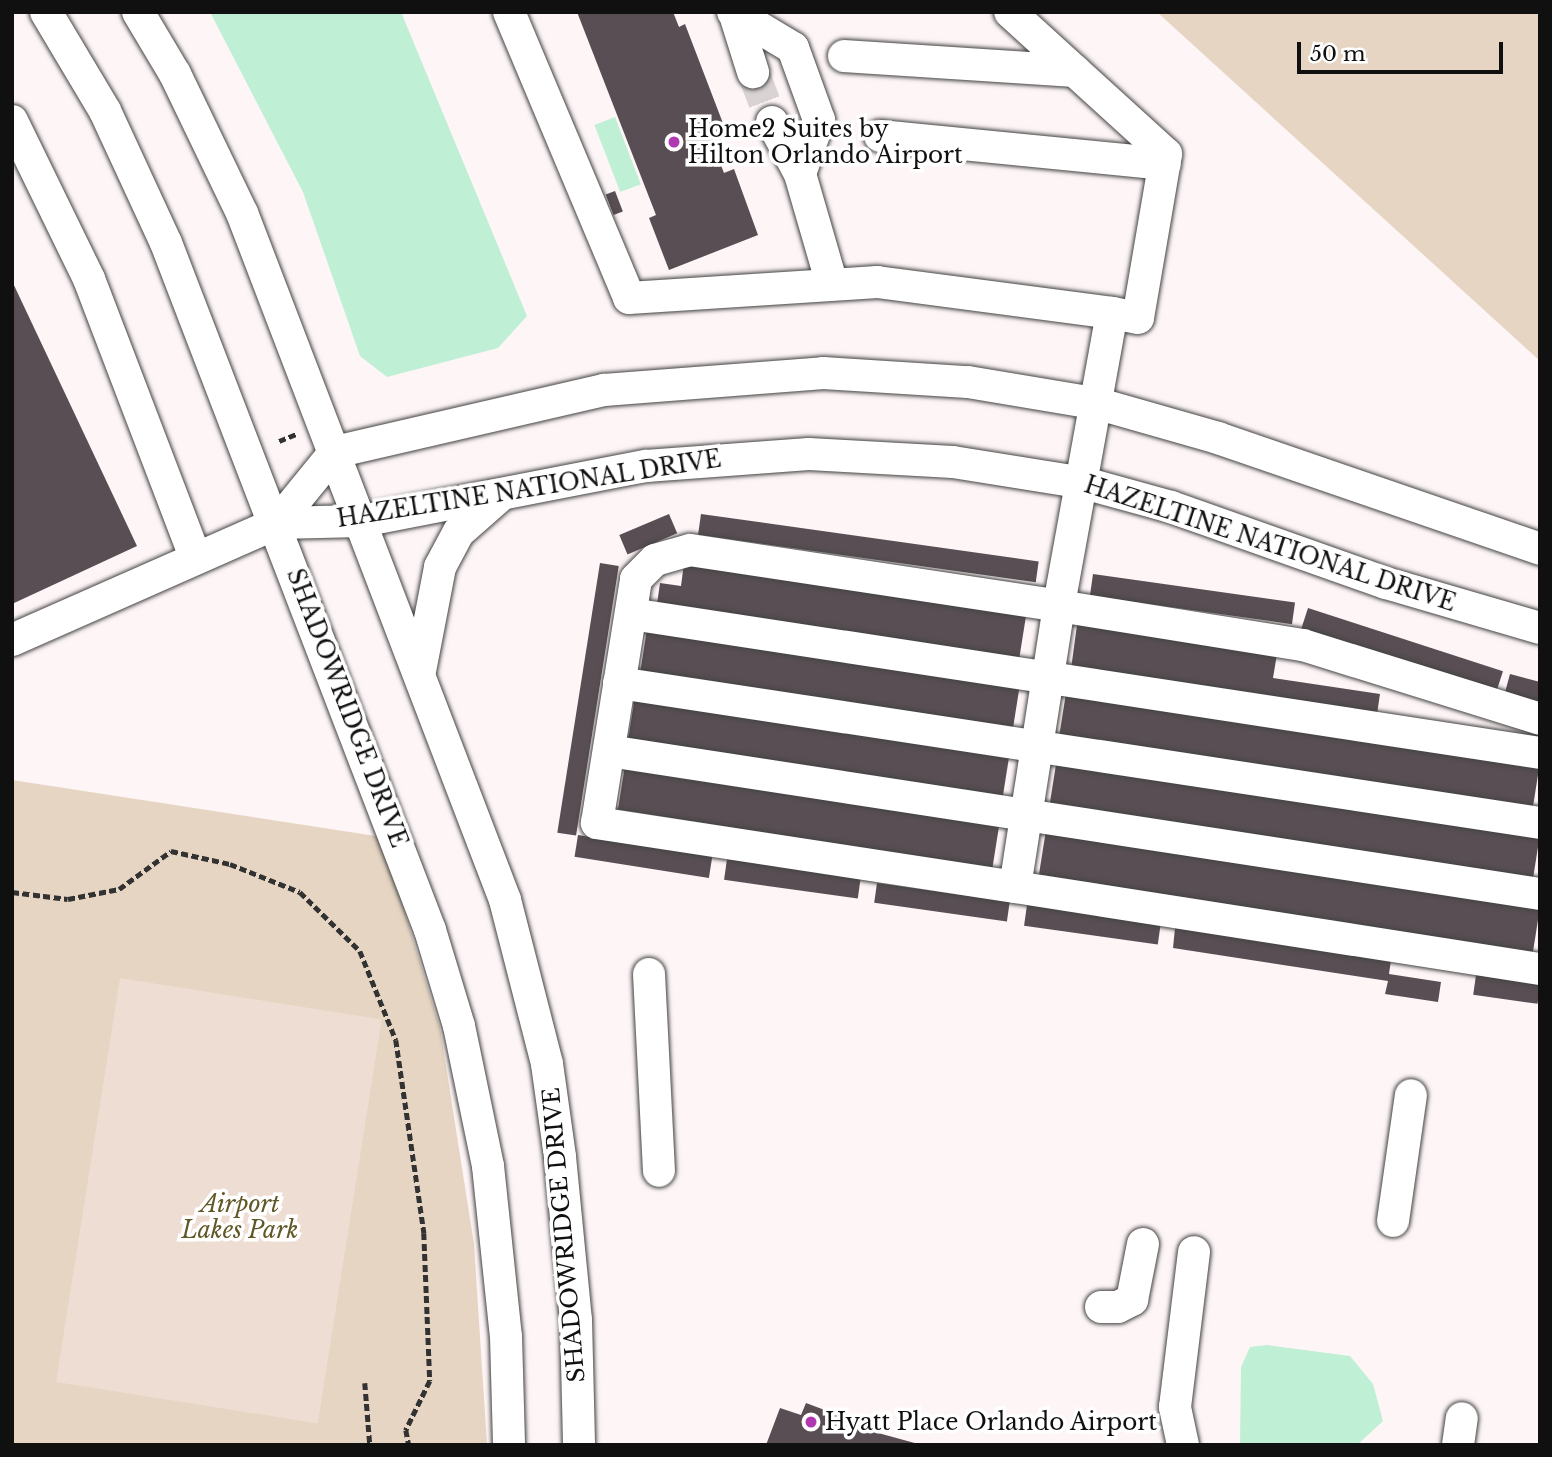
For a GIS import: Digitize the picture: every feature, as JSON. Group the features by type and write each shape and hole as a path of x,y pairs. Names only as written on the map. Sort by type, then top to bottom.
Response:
{"street":[{"name":"SHADOWRIDGE DRIVE","path":"46,12 105,111 155,219 277,523 409,870 459,1026 496,1221 509,1445"},
{"name":"SHADOWRIDGE DRIVE","path":"138,12 175,74 242,213 505,900 547,1064 572,1264 579,1445"},
{"path":"509,12 629,298 831,281 877,282 1138,318 1166,154 1010,12"},
{"path":"734,15 793,48 820,120 800,174"},
{"path":"734,15 753,72"},
{"path":"844,56 1075,71"},
{"path":"12,121 89,279 195,556"},
{"path":"772,122 800,174 831,281"},
{"path":"880,136 1165,163"},
{"path":"1016,887 1059,606 1099,404 1112,313"},
{"path":"335,452 604,390 736,376 917,377 1099,404 1219,438 1540,549"},
{"name":"HAZELTINE NATIONAL DRIVE","path":"277,523 335,452"},
{"name":"HAZELTINE NATIONAL DRIVE","path":"277,523 362,521 442,502 501,495 646,466 751,456 911,458 1084,483 1171,507 1386,583 1540,628"},
{"path":"419,673 440,567 459,532 501,495"},
{"path":"12,640 195,556 277,523"},
{"path":"1540,719 1303,645 690,550 643,568 631,614 597,823 1540,969"},
{"path":"631,614 1540,753"},
{"path":"619,683 1540,823"},
{"path":"609,751 1540,894"},
{"path":"649,974 659,1171"},
{"path":"1393,1221 1411,1095"},
{"path":"1101,1307 1118,1307 1132,1300 1143,1244"},
{"path":"1183,1445 1175,1407 1194,1252"}],"path":[{"path":"279,441 303,432"},
{"path":"12,892 68,899 119,889 171,851 230,864 300,892 360,951 396,1040 424,1233 430,1381 406,1430 409,1445"},
{"path":"365,1383 370,1445"}],"green space":[{"path":"1157,12 1540,12 1540,361"},
{"name":"Airport Lakes Park","path":"12,780 382,837 440,1028 474,1244 487,1445 12,1445"},
{"path":"120,978 382,1019 318,1423 56,1382"}],"shaded area":[{"path":"210,12 401,12 527,316 498,348 387,377 360,356 303,192"},
{"path":"615,117 641,184 620,192 594,125"},
{"path":"1267,1345 1350,1356 1373,1384 1383,1421 1357,1445 1240,1445 1241,1367 1250,1347"}],"building":[{"name":"Home2 Suites by Hilton Orlando Airport","path":"577,12 673,12 679,27 685,24 729,139 713,145 724,173 734,169 758,235 669,270 649,218 656,215"},
{"path":"615,191 623,212 614,215 606,195"},
{"path":"12,281 137,546 12,604"},
{"path":"669,514 677,533 627,554 619,535"},
{"path":"701,514 1039,561 1036,582 698,535"},
{"path":"600,563 619,566 576,836 557,833"},
{"path":"684,563 1026,616 1019,660 657,604 660,583 681,586"},
{"path":"1093,574 1295,602 1292,624 1090,596"},
{"path":"1308,608 1503,671 1496,692 1301,629"},
{"path":"1077,625 1277,654 1273,678 1380,694 1377,714 1071,669"},
{"path":"647,629 1019,688 1012,733 640,674"},
{"path":"1510,674 1540,682 1540,706 1504,696"},
{"path":"1066,693 1539,768 1532,812 1059,737"},
{"path":"635,696 1009,755 1002,799 628,739"},
{"path":"1057,758 1540,834 1533,880 1050,803"},
{"path":"625,765 999,824 992,869 618,809"},
{"path":"1046,830 1540,908 1533,953 1039,874"},
{"path":"578,835 712,856 709,878 575,857"},
{"path":"727,859 861,878 858,899 724,880"},
{"path":"877,883 1010,902 1007,921 874,903"},
{"path":"1027,905 1161,924 1158,945 1024,926"},
{"path":"1175,928 1391,960 1389,974 1441,982 1438,1002 1385,994 1388,981 1173,948"},
{"path":"1476,975 1540,984 1538,1004 1473,995"},
{"name":"Hyatt Place Orlando Airport","path":"806,1403 846,1418 849,1425 922,1445 766,1445 780,1408 801,1415"}],"tunnel":[{"path":"753,72 772,122"}],"place":[{"name":"Home2 Suites by Hilton Orlando Airport","path":"674,142"},
{"name":"Hyatt Place Orlando Airport","path":"811,1422"}]}
